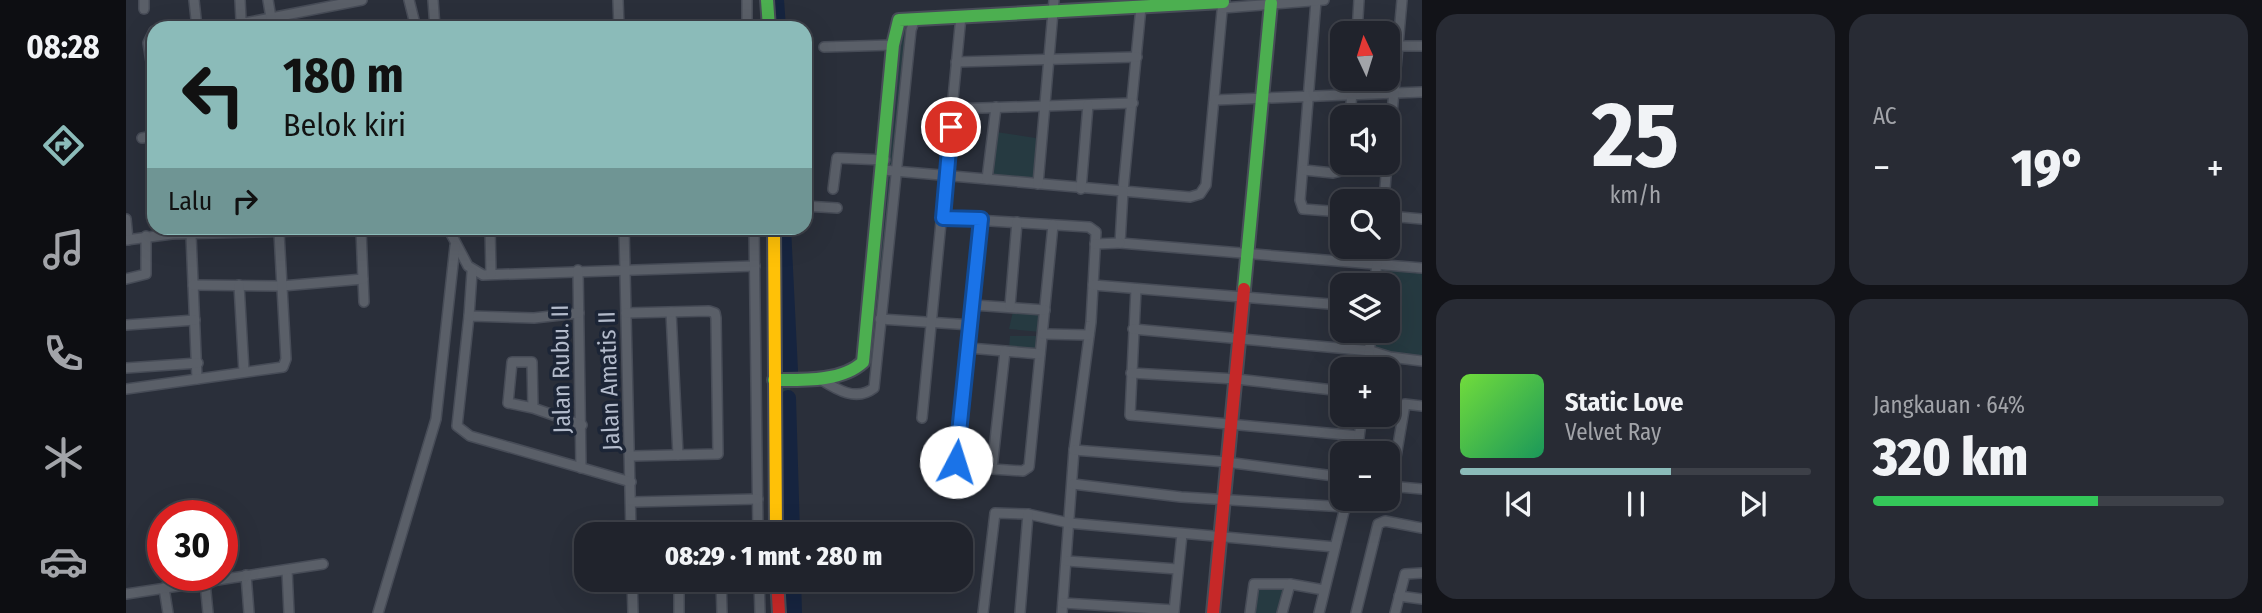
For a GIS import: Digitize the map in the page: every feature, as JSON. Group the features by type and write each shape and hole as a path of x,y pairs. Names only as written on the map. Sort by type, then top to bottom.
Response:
{"street":[{"path":"194,0 196,21"},
{"path":"240,0 242,21"},
{"path":"268,0 271,18"},
{"path":"266,21 309,5 362,0"},
{"path":"409,0 414,21"},
{"path":"433,0 434,21"},
{"path":"618,0 619,21"},
{"path":"747,0 747,21"},
{"path":"767,0 768,21"},
{"path":"820,379 845,393 860,394 874,388 880,319 893,45 899,20 1053,5 1141,8 1270,6 1324,0"},
{"path":"1358,21 1359,0"},
{"path":"1400,21 1402,0"},
{"path":"1316,1 1311,96 1300,200 1303,209 1330,211"},
{"path":"1038,184 1051,58 1053,5"},
{"path":"833,190 837,158 947,176 1081,189 1190,197 1203,191 1223,6"},
{"path":"1213,613 1264,98 1270,6"},
{"path":"1120,243 1141,8"},
{"path":"922,418 961,16"},
{"path":"780,380 820,379 857,369 863,362 888,167 915,19"},
{"path":"824,47 893,45"},
{"path":"1400,46 1422,46"},
{"path":"956,62 1138,57"},
{"path":"1351,105 1352,91"},
{"path":"1214,100 1422,92"},
{"path":"1393,105 1394,93"},
{"path":"953,109 1133,103"},
{"path":"1081,189 1088,105"},
{"path":"988,179 996,107"},
{"path":"142,138 147,137"},
{"path":"1304,170 1330,173"},
{"path":"812,206 837,208"},
{"path":"1400,217 1422,219"},
{"path":"943,218 1093,229 1093,285 1074,450 1063,608 1174,611 1182,534"},
{"path":"126,219 127,240 151,235"},
{"path":"981,219 956,462 963,467 1023,471 1029,467 1053,225"},
{"path":"1010,306 1017,222"},
{"path":"191,235 197,379"},
{"path":"126,388 281,369 286,363 279,235"},
{"path":"360,235 364,302"},
{"path":"451,235 472,272 456,421 464,434 631,482"},
{"path":"490,235 491,274"},
{"name":"Jalan Amatis II","path":"624,235 632,456 631,522"},
{"path":"754,235 758,522"},
{"path":"774,235 780,380 776,522"},
{"path":"126,279 146,274 146,236"},
{"path":"1095,244 1120,243 1247,252 1422,268"},
{"path":"378,613 436,419 455,246"},
{"path":"1376,273 1377,259"},
{"path":"472,272 491,274 755,266"},
{"name":"Jalan Rubu. II","path":"578,270 581,468"},
{"path":"193,285 282,285 363,279"},
{"path":"239,285 244,372"},
{"path":"1093,285 1330,304"},
{"path":"1136,289 1130,415 1359,436"},
{"path":"973,305 1045,310"},
{"path":"626,313 709,311 715,313 716,318 719,453 632,456"},
{"path":"671,312 678,455"},
{"path":"469,316 534,318 579,313"},
{"path":"880,319 972,325"},
{"path":"126,325 195,320"},
{"path":"1133,329 1241,337 1370,351 1390,357 1422,360"},
{"path":"1043,334 1089,335"},
{"path":"1369,357 1370,343"},
{"path":"969,348 1040,354"},
{"path":"992,468 1005,351"},
{"path":"533,408 532,362 510,363 507,401 582,425"},
{"path":"126,368 198,363"},
{"path":"1131,373 1236,379 1330,390"},
{"path":"1399,441 1405,404 1422,405"},
{"path":"436,419 456,421"},
{"path":"1358,441 1360,427"},
{"path":"1074,450 1226,462 1330,475"},
{"path":"1073,484 1223,500 1330,503"},
{"path":"1400,487 1422,489"},
{"path":"632,502 758,499"},
{"path":"1319,613 1344,511"},
{"path":"983,613 993,514 1028,514 1069,523 1335,547"},
{"path":"1020,613 1028,514"},
{"path":"1356,613 1378,524 1385,521 1422,528"},
{"path":"1067,561 1177,569"},
{"path":"238,576 323,564"},
{"path":"286,570 289,613"},
{"path":"1395,613 1407,572 1422,573"},
{"path":"246,575 249,613"},
{"path":"1250,613 1254,584 1257,581 1324,590"},
{"path":"1282,613 1290,584"},
{"path":"126,594 147,591"},
{"path":"164,591 167,613"},
{"path":"206,591 208,613"},
{"path":"632,592 633,613"},
{"path":"679,592 679,613"},
{"path":"721,592 722,613"},
{"path":"759,592 760,613"},
{"path":"778,592 779,613"},
{"path":"1399,596 1422,599"},
{"path":"626,613 632,600"}],"shaded area":[{"path":"911,21 896,169 885,169 900,23"},
{"path":"996,132 1042,139 1036,182 990,178"},
{"path":"885,173 895,173 874,362 866,360"},
{"path":"774,235 783,235 790,380 792,522 776,522"},
{"path":"1379,266 1422,269 1422,357 1371,349 1371,343 1400,343 1400,273 1378,273"},
{"path":"1013,311 1041,314 1041,332 1009,329"},
{"path":"1010,336 1036,336 1037,352 1009,349"},
{"path":"1253,585 1287,586 1279,613 1251,613"},
{"path":"778,592 793,592 794,613 779,613"}],"waterway":[{"path":"776,0 778,21"},
{"path":"783,235 790,371"},
{"path":"788,398 792,522"},
{"path":"793,592 794,613"}],"traffic: fast":[{"path":"767,0 768,21"},
{"path":"774,380 808,380 833,376 854,369 863,362 893,45 899,20 1223,2"},
{"path":"1244,289 1271,3"}],"traffic: slow":[{"path":"774,235 776,522"}],"traffic: jam":[{"path":"1213,613 1244,289"},
{"path":"778,592 779,613"}],"route":[{"path":"951,127 943,218 981,219 956,462"}]}
